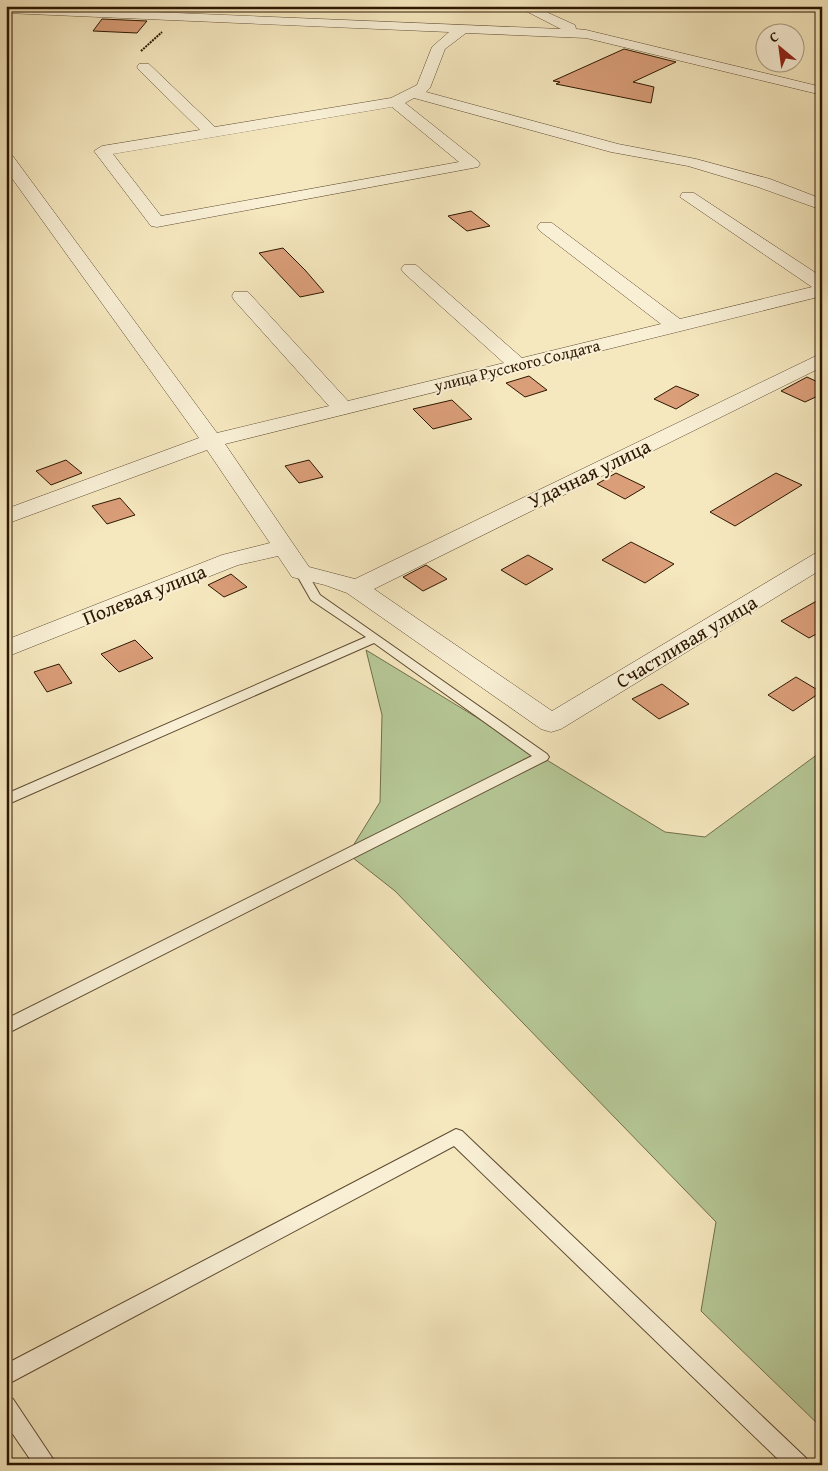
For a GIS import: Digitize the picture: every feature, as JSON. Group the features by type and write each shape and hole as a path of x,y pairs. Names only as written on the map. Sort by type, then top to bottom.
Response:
{"street":[{"path":"522,6 586,34 822,91"},
{"path":"6,10 586,34"},
{"path":"395,102 472,164 157,222 102,151 395,102 423,88 439,46 462,30"},
{"path":"144,67 212,133"},
{"path":"412,93 617,149 690,162 764,183 822,205"},
{"path":"6,158 212,441 301,572 332,579 356,588"},
{"path":"688,197 822,285"},
{"path":"546,227 676,326"},
{"path":"410,269 518,365"},
{"name":"улица Русского Солдата","path":"6,517 212,441 822,290"},
{"path":"241,296 342,408"},
{"name":"Удачная улица","path":"356,588 822,359"},
{"name":"Полевая улица","path":"6,649 230,560 284,546"},
{"name":"Счастливая улица","path":"356,588 551,723 822,559"}],"lane":[{"path":"6,1027 542,757 315,597 301,572"},
{"path":"6,800 375,638"},
{"path":"6,1375 456,1136 799,1465"},
{"path":"6,1406 47,1465"}],"path":[{"path":"144,67 138,54 179,18"}],"green space":[{"path":"366,650 665,832 705,837 822,751 822,1428 701,1311 716,1222 395,891 348,854 380,802 382,715"}],"building":[{"path":"111,6 159,6 156,10 110,8"},
{"path":"102,19 147,21 137,33 93,31"},
{"path":"624,49 676,62 633,82 654,87 651,103 556,84 560,82 553,81"},
{"path":"471,211 490,226 467,231 448,216"},
{"path":"283,248 324,292 300,297 259,253"},
{"path":"529,376 547,390 525,397 506,383"},
{"path":"807,377 822,384 822,394 805,402 781,391"},
{"path":"676,386 699,395 676,409 654,399"},
{"path":"452,400 472,419 433,429 413,409"},
{"path":"66,460 82,473 51,485 36,471"},
{"path":"309,460 323,477 299,483 285,466"},
{"path":"616,473 645,487 625,499 597,484"},
{"path":"776,473 802,485 735,526 710,512"},
{"path":"120,498 135,515 107,524 92,506"},
{"path":"631,542 674,564 645,583 602,560"},
{"path":"528,555 553,569 526,585 501,570"},
{"path":"426,565 447,579 423,591 403,577"},
{"path":"231,574 247,587 224,597 208,585"},
{"path":"822,598 822,631 809,638 781,621"},
{"path":"135,640 153,658 119,672 101,654"},
{"path":"59,664 72,683 47,692 34,672"},
{"path":"796,677 821,692 793,711 768,695"},
{"path":"662,684 689,704 659,719 632,699"}]}
